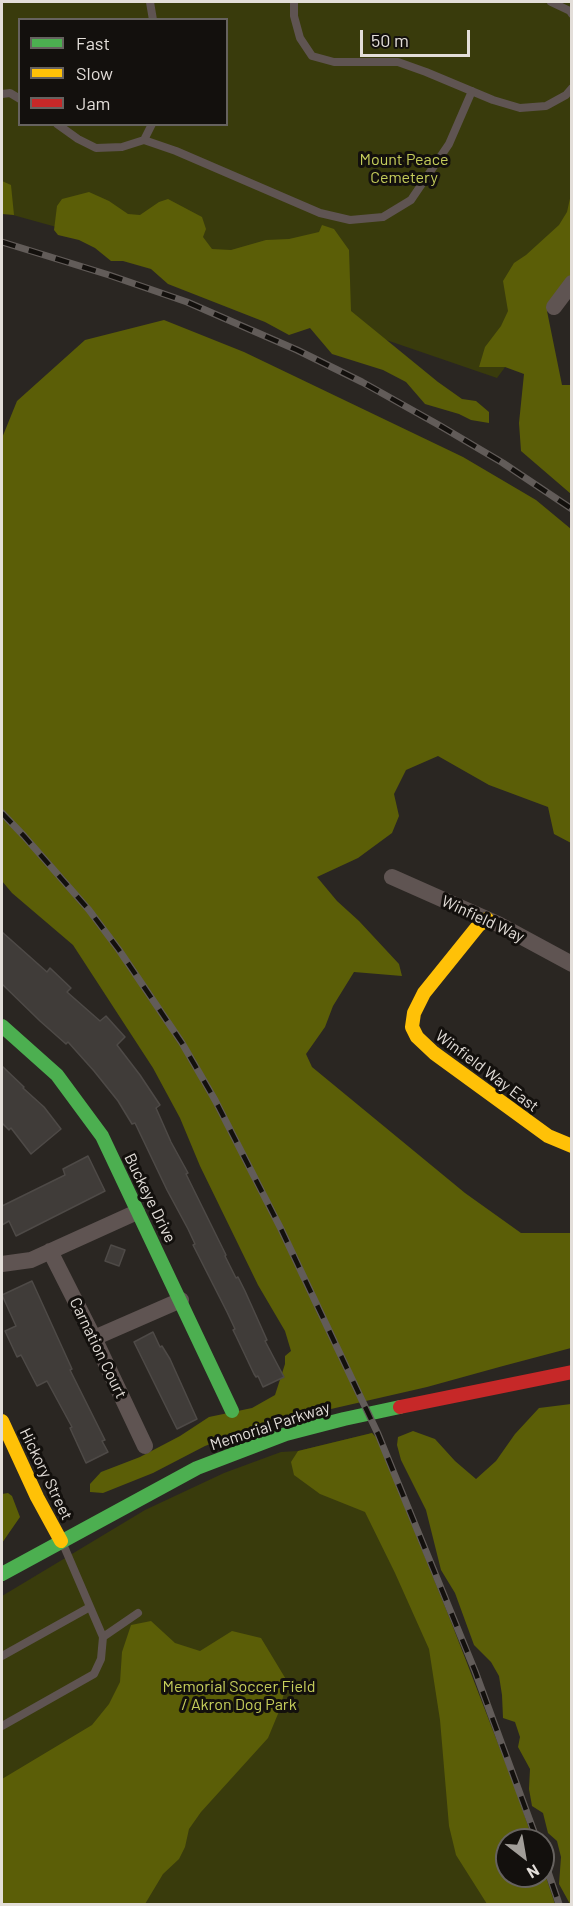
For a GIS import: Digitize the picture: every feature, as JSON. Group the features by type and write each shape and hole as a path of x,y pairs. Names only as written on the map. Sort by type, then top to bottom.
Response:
{"street":[{"path":"554,307 572,283"},
{"name":"Winfield Way","path":"392,878 498,924 572,964"},
{"name":"Winfield Way East","path":"487,919 478,926 424,993 414,1013 412,1027 417,1037 442,1059 548,1136 572,1146"},
{"name":"Buckeye Drive","path":"2,1026 52,1070 102,1136 232,1411"},
{"path":"2,1264 31,1260 137,1212"},
{"name":"Carnation Court","path":"50,1251 145,1446"},
{"path":"94,1338 181,1300"},
{"name":"Memorial Parkway","path":"2,1574 197,1468 286,1434 344,1419 572,1372"},
{"name":"Hickory Street","path":"2,1421 37,1497 62,1541"}],"lane":[{"path":"150,2 153,18"},
{"path":"294,2 294,16 300,38 312,56 334,62 398,62 493,100 520,108 546,106 566,95 572,88"},
{"path":"551,2 572,14"},
{"path":"60,126 96,148 122,147 144,140 176,151 320,213 350,220 383,217 411,200 449,144 472,91"},
{"path":"2,94 10,93 18,98"},
{"path":"144,140 151,126"},
{"path":"2,1726 94,1674 101,1659 103,1637 62,1541"},
{"path":"2,1656 90,1607"},
{"path":"103,1637 138,1613"}],"green space":[{"name":"Mount Peace Cemetery","path":"2,2 571,2 571,278 497,378 60,228 2,212"},
{"path":"2,181 11,185 14,215 2,214"},
{"path":"89,192 109,201 128,214 140,215 159,202 168,199 202,217 206,229 203,237 212,249 231,250 266,240 289,239 319,232 322,225 334,229 349,250 351,311 438,382 462,399 476,401 489,412 489,423 471,420 425,404 406,382 383,370 332,354 310,328 289,335 265,322 168,284 151,269 123,261 111,261 95,248 79,240 58,235 54,230 57,206 62,199"},
{"path":"571,194 571,278 547,311 562,385 571,385 571,494 521,451 519,423 524,374 505,367 479,367 485,347 501,326 508,311 503,281 514,263 559,225 567,212"},
{"path":"164,320 244,352 463,457 536,500 571,529 571,843 554,834 548,807 489,785 438,756 406,770 394,794 399,816 392,833 358,858 317,877 337,901 399,964 402,976 354,972 333,1006 325,1027 306,1054 312,1067 465,1193 521,1233 571,1233 571,1348 427,1387 331,1409 303,1413 248,1430 205,1446 153,1473 103,1493 90,1492 90,1484 101,1472 140,1457 180,1436 209,1417 252,1408 275,1395 285,1364 285,1356 291,1351 285,1331 258,1285 200,1166 180,1118 153,1068 73,945 12,893 2,881 2,438 17,401 85,340"},
{"path":"571,1404 572,1904 559,1884 561,1857 555,1839 555,1828 547,1828 543,1813 532,1806 529,1789 530,1769 518,1747 520,1737 515,1722 503,1718 499,1676 491,1662 474,1645 455,1593 441,1570 426,1510 401,1460 397,1445 398,1437 413,1431 435,1439 476,1479 496,1461 515,1434 539,1408"},
{"name":"Memorial Soccer Field / Akron Dog Park","path":"372,1433 499,1828 495,1828 495,1888 514,1888 524,1904 2,1904 2,1596 145,1510 224,1473 281,1452 298,1451"},
{"path":"372,1433 377,1438 450,1619 529,1828 495,1828 495,1888 550,1888 555,1904 487,1904 456,1855 449,1826 440,1720 429,1649 365,1512 320,1494 294,1475 291,1462 298,1451"},
{"path":"8,1493 12,1496 20,1517 2,1543 2,1494"},
{"path":"151,1621 175,1643 200,1651 232,1631 261,1638 287,1681 280,1709 268,1738 201,1812 189,1829 185,1847 179,1859 163,1874 145,1904 2,1904 2,1779 92,1725 109,1704 120,1682 122,1652 131,1625"}],"building":[{"path":"2,932 47,972 50,968 71,988 67,992 100,1021 106,1016 125,1037 117,1045 160,1105 156,1108 171,1142 188,1173 186,1174 225,1256 245,1291 267,1340 265,1341 284,1377 263,1387 258,1376 254,1374 227,1312 193,1245 195,1244 188,1229 135,1123 132,1124 118,1101 68,1042 66,1044 2,984"},
{"path":"2,1066 44,1107 61,1129 31,1154 11,1128 9,1130 2,1123"},
{"path":"88,1156 105,1191 16,1236 9,1221 2,1225 2,1206 65,1175 63,1169"},
{"path":"111,1245 125,1250 119,1266 105,1261"},
{"path":"32,1281 72,1369 70,1370 105,1440 102,1441 108,1452 86,1463 70,1428 72,1427 47,1381 37,1386 21,1355 17,1357 5,1331 16,1326 2,1295"},
{"path":"153,1332 160,1347 162,1346 170,1359 197,1419 177,1429 134,1342"}],"railway":[{"path":"2,242 187,302 297,350 362,382 437,424 503,463 572,509"},
{"path":"2,813 89,910 119,950 182,1043 215,1100 281,1229 378,1434 475,1671 533,1828"},
{"path":"554,1888 559,1904"}],"traffic: fast":[{"path":"2,1026 57,1075 102,1136 232,1411"},
{"path":"2,1574 197,1468 286,1434 400,1407"}],"traffic: slow":[{"path":"487,919 478,926 424,993 414,1013 412,1027 417,1037 434,1053 548,1136 572,1146"},
{"path":"2,1421 37,1497 61,1541"}],"traffic: jam":[{"path":"400,1407 572,1372"}]}
